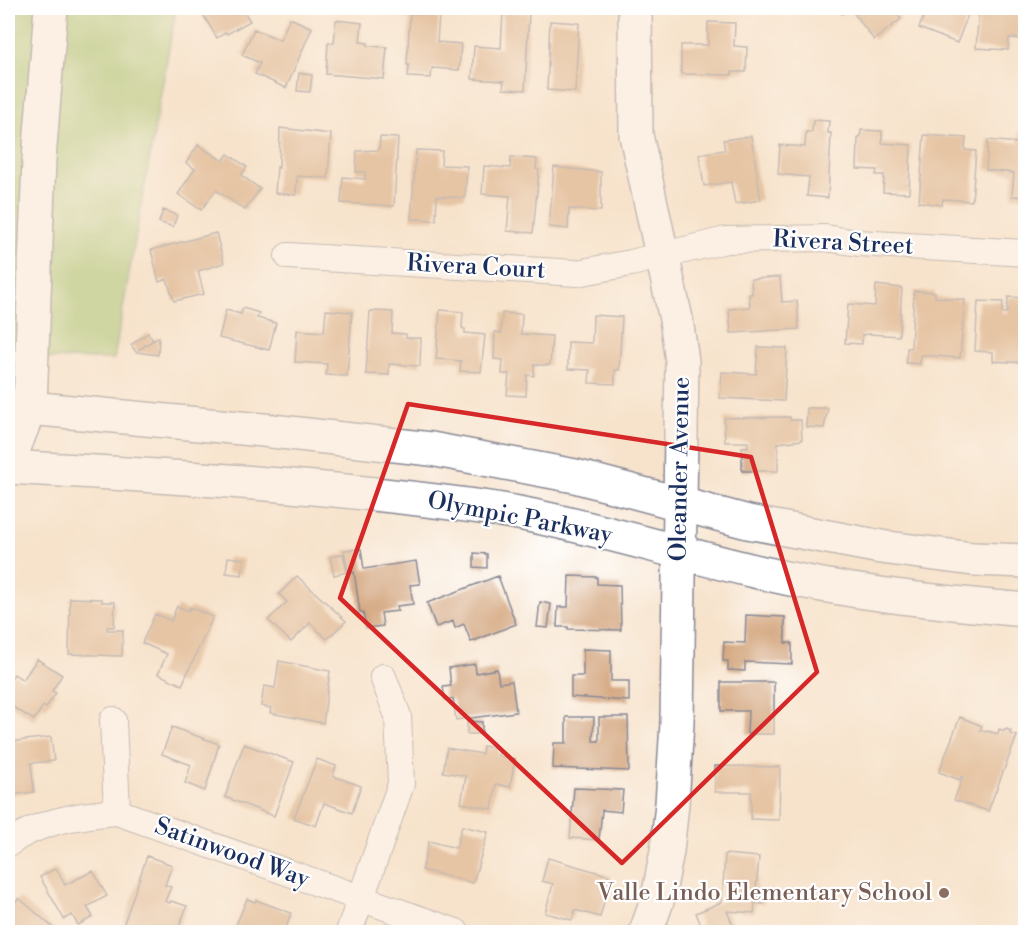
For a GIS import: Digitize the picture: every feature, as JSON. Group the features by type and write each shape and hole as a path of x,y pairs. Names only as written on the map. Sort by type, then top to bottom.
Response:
{"main road":[{"path":"8,465 19,406 51,8"},
{"name":"Oleander Avenue","path":"635,8 636,135 676,319 682,362 677,723 672,804 658,898 645,933"},
{"name":"Olympic Parkway","path":"19,406 431,449 575,476 748,522 881,547 973,558 1026,561"},
{"name":"Olympic Parkway","path":"8,465 229,480 455,503 569,524 755,572 842,589 927,601 1026,610"}],"street":[{"name":"Rivera Street","path":"662,255 726,240 825,238 858,243 1026,253"},
{"name":"Rivera Court","path":"288,256 577,273 662,255"},
{"path":"349,933 401,784 398,716 383,677"},
{"path":"114,720 117,812"},
{"name":"Satinwood Way","path":"8,844 28,832 69,818 117,812 456,933"}],"highlighted area":[{"path":"408,404 751,457 817,672 622,863 340,598"}],"green space":[{"path":"8,8 176,8 114,359 8,358"}],"building":[{"path":"199,8 242,8 250,21 217,38"},
{"path":"836,8 850,8 842,14"},
{"path":"850,8 892,8 901,19 874,40"},
{"path":"927,8 946,8 968,15 957,43 919,28"},
{"path":"979,8 1026,8 1026,39 1009,38 1008,50 976,48"},
{"path":"503,12 529,13 525,90 503,89 504,81 472,79 474,46 501,48"},
{"path":"410,13 439,15 437,42 461,44 459,70 432,68 431,78 408,77"},
{"path":"290,18 312,28 286,88 255,74 260,63 242,55 254,29 280,40"},
{"path":"336,20 362,23 360,42 368,43 368,46 387,47 384,79 326,74 328,43 334,43"},
{"path":"550,21 579,23 575,92 547,90"},
{"path":"708,22 735,23 734,46 747,47 746,72 732,72 732,75 681,74 681,45 708,45"},
{"path":"299,73 312,75 310,92 297,91"},
{"path":"813,120 829,121 828,133 831,133 828,198 807,196 809,177 778,174 780,145 805,147 806,132 812,132"},
{"path":"280,128 331,134 328,178 297,176 296,195 275,193 277,167 279,168"},
{"path":"861,130 882,131 882,143 911,145 909,193 883,192 884,175 876,175 877,170 857,169 858,138 860,138"},
{"path":"1019,130 1026,130 1026,197 1012,196 1014,173 986,170 988,140 1018,143"},
{"path":"924,135 966,138 965,150 976,151 972,201 943,199 942,205 919,202"},
{"path":"751,136 761,200 735,204 731,182 704,186 699,154 725,150 723,140"},
{"path":"380,137 398,138 394,206 341,203 343,177 365,179 365,172 356,172 357,151 379,150"},
{"path":"198,145 223,161 228,154 247,167 241,175 260,189 245,210 216,190 201,210 178,194 195,169 186,163"},
{"path":"416,150 442,151 441,165 467,166 465,198 437,196 436,220 411,219"},
{"path":"511,157 537,159 536,169 539,170 533,233 507,231 510,196 482,194 484,166 510,168"},
{"path":"554,167 601,172 601,211 569,209 568,229 549,227"},
{"path":"163,210 177,215 173,227 159,222"},
{"path":"216,233 224,263 198,271 204,294 174,301 167,279 159,282 151,250"},
{"path":"780,277 782,302 797,301 799,329 731,333 729,309 750,307 751,279"},
{"path":"876,285 902,288 899,336 869,334 862,335 862,344 845,343 848,304 875,306"},
{"path":"914,291 935,292 935,297 965,300 960,358 921,355 920,364 906,363 907,348 911,348"},
{"path":"1008,297 1026,298 1026,363 993,361 993,352 975,351 978,301 1003,302 1002,313 1007,313"},
{"path":"243,308 259,313 257,318 276,323 269,350 219,338 226,310 241,314"},
{"path":"326,310 352,312 347,376 326,375 327,364 295,362 297,330 324,332"},
{"path":"440,310 463,312 462,328 465,329 465,333 485,335 481,372 460,371 461,361 436,359"},
{"path":"370,311 393,312 392,333 406,334 406,338 421,338 420,366 389,364 389,375 366,374"},
{"path":"502,313 522,314 521,334 552,336 550,365 534,365 534,376 527,375 526,396 507,395 509,374 502,374 503,360 494,359 495,332 501,333"},
{"path":"593,315 622,317 619,370 615,370 615,384 589,383 590,370 568,369 568,342 592,343"},
{"path":"148,333 153,340 138,350 159,337 158,355 136,352 131,345"},
{"path":"758,347 787,348 784,401 720,398 722,372 756,374"},
{"path":"807,408 828,408 824,428 806,427"},
{"path":"790,417 790,420 801,420 802,440 778,443 778,471 742,471 742,447 748,447 748,442 725,442 724,418"},
{"path":"361,549 364,569 416,561 420,584 410,585 413,604 397,606 398,611 381,613 383,626 366,628 363,612 360,612 354,572 348,573 344,550"},
{"path":"474,553 487,554 487,568 474,567"},
{"path":"343,554 347,572 334,575 330,557"},
{"path":"228,557 244,559 242,575 226,573"},
{"path":"297,576 346,621 327,639 310,623 291,642 268,620 287,602 279,594"},
{"path":"498,576 516,624 471,642 464,624 455,628 453,621 436,627 427,603"},
{"path":"569,576 597,577 597,584 620,585 621,630 557,627 558,607 568,607"},
{"path":"70,598 102,599 102,602 115,602 114,627 107,627 107,630 123,630 122,656 69,654"},
{"path":"540,602 551,604 548,628 537,627"},
{"path":"177,606 188,611 190,607 213,617 182,685 158,674 167,654 142,643 155,614 171,621"},
{"path":"746,615 785,617 785,643 792,643 792,664 745,662 745,671 728,670 728,661 723,661 724,642 745,643"},
{"path":"583,649 611,650 611,681 629,681 629,701 571,697 571,676 583,676"},
{"path":"37,659 62,675 52,691 56,693 46,708 43,706 34,720 8,704 8,685 14,674 23,680"},
{"path":"279,661 330,671 323,723 270,713 271,708 261,706 264,686 275,688"},
{"path":"475,664 476,673 497,669 499,683 512,681 516,712 456,720 453,699 445,700 443,687 451,686 449,668"},
{"path":"721,682 774,682 774,734 747,734 748,711 721,711"},
{"path":"566,717 594,717 593,741 599,741 599,717 628,717 629,771 553,768 554,743 566,743"},
{"path":"960,717 982,726 980,730 998,734 999,729 1004,731 1006,729 1011,731 1010,734 1017,736 988,811 954,800 963,777 961,776 960,780 939,772"},
{"path":"467,721 482,722 482,734 467,734"},
{"path":"172,727 219,744 205,791 185,783 191,765 162,754"},
{"path":"51,737 54,761 31,763 34,792 8,795 8,742"},
{"path":"244,744 294,762 274,816 225,797"},
{"path":"483,746 499,749 498,756 515,759 510,787 496,784 492,809 461,803 466,776 443,772 447,748 482,754"},
{"path":"317,759 336,766 333,776 361,786 352,813 324,803 316,826 294,818"},
{"path":"715,766 780,767 779,820 751,819 751,792 715,792"},
{"path":"574,788 623,790 621,812 602,810 599,840 570,838"},
{"path":"462,826 488,832 473,883 422,870 429,841 456,848"},
{"path":"725,854 759,857 756,889 765,890 764,904 755,903 754,913 727,911 734,928 724,932 704,932 696,913 722,902"},
{"path":"147,856 172,865 165,885 171,887 165,901 187,906 177,932 138,932 123,926"},
{"path":"548,858 611,876 600,917 575,910 572,920 545,913 553,884 542,881"},
{"path":"56,868 65,885 93,871 107,896 87,907 93,917 78,925 72,915 64,919 40,877"},
{"path":"19,898 58,932 15,932 8,926 8,911"},
{"path":"247,899 291,913 285,932 233,932"}],"place":[{"name":"Valle Lindo Elementary School","path":"944,893"}]}
